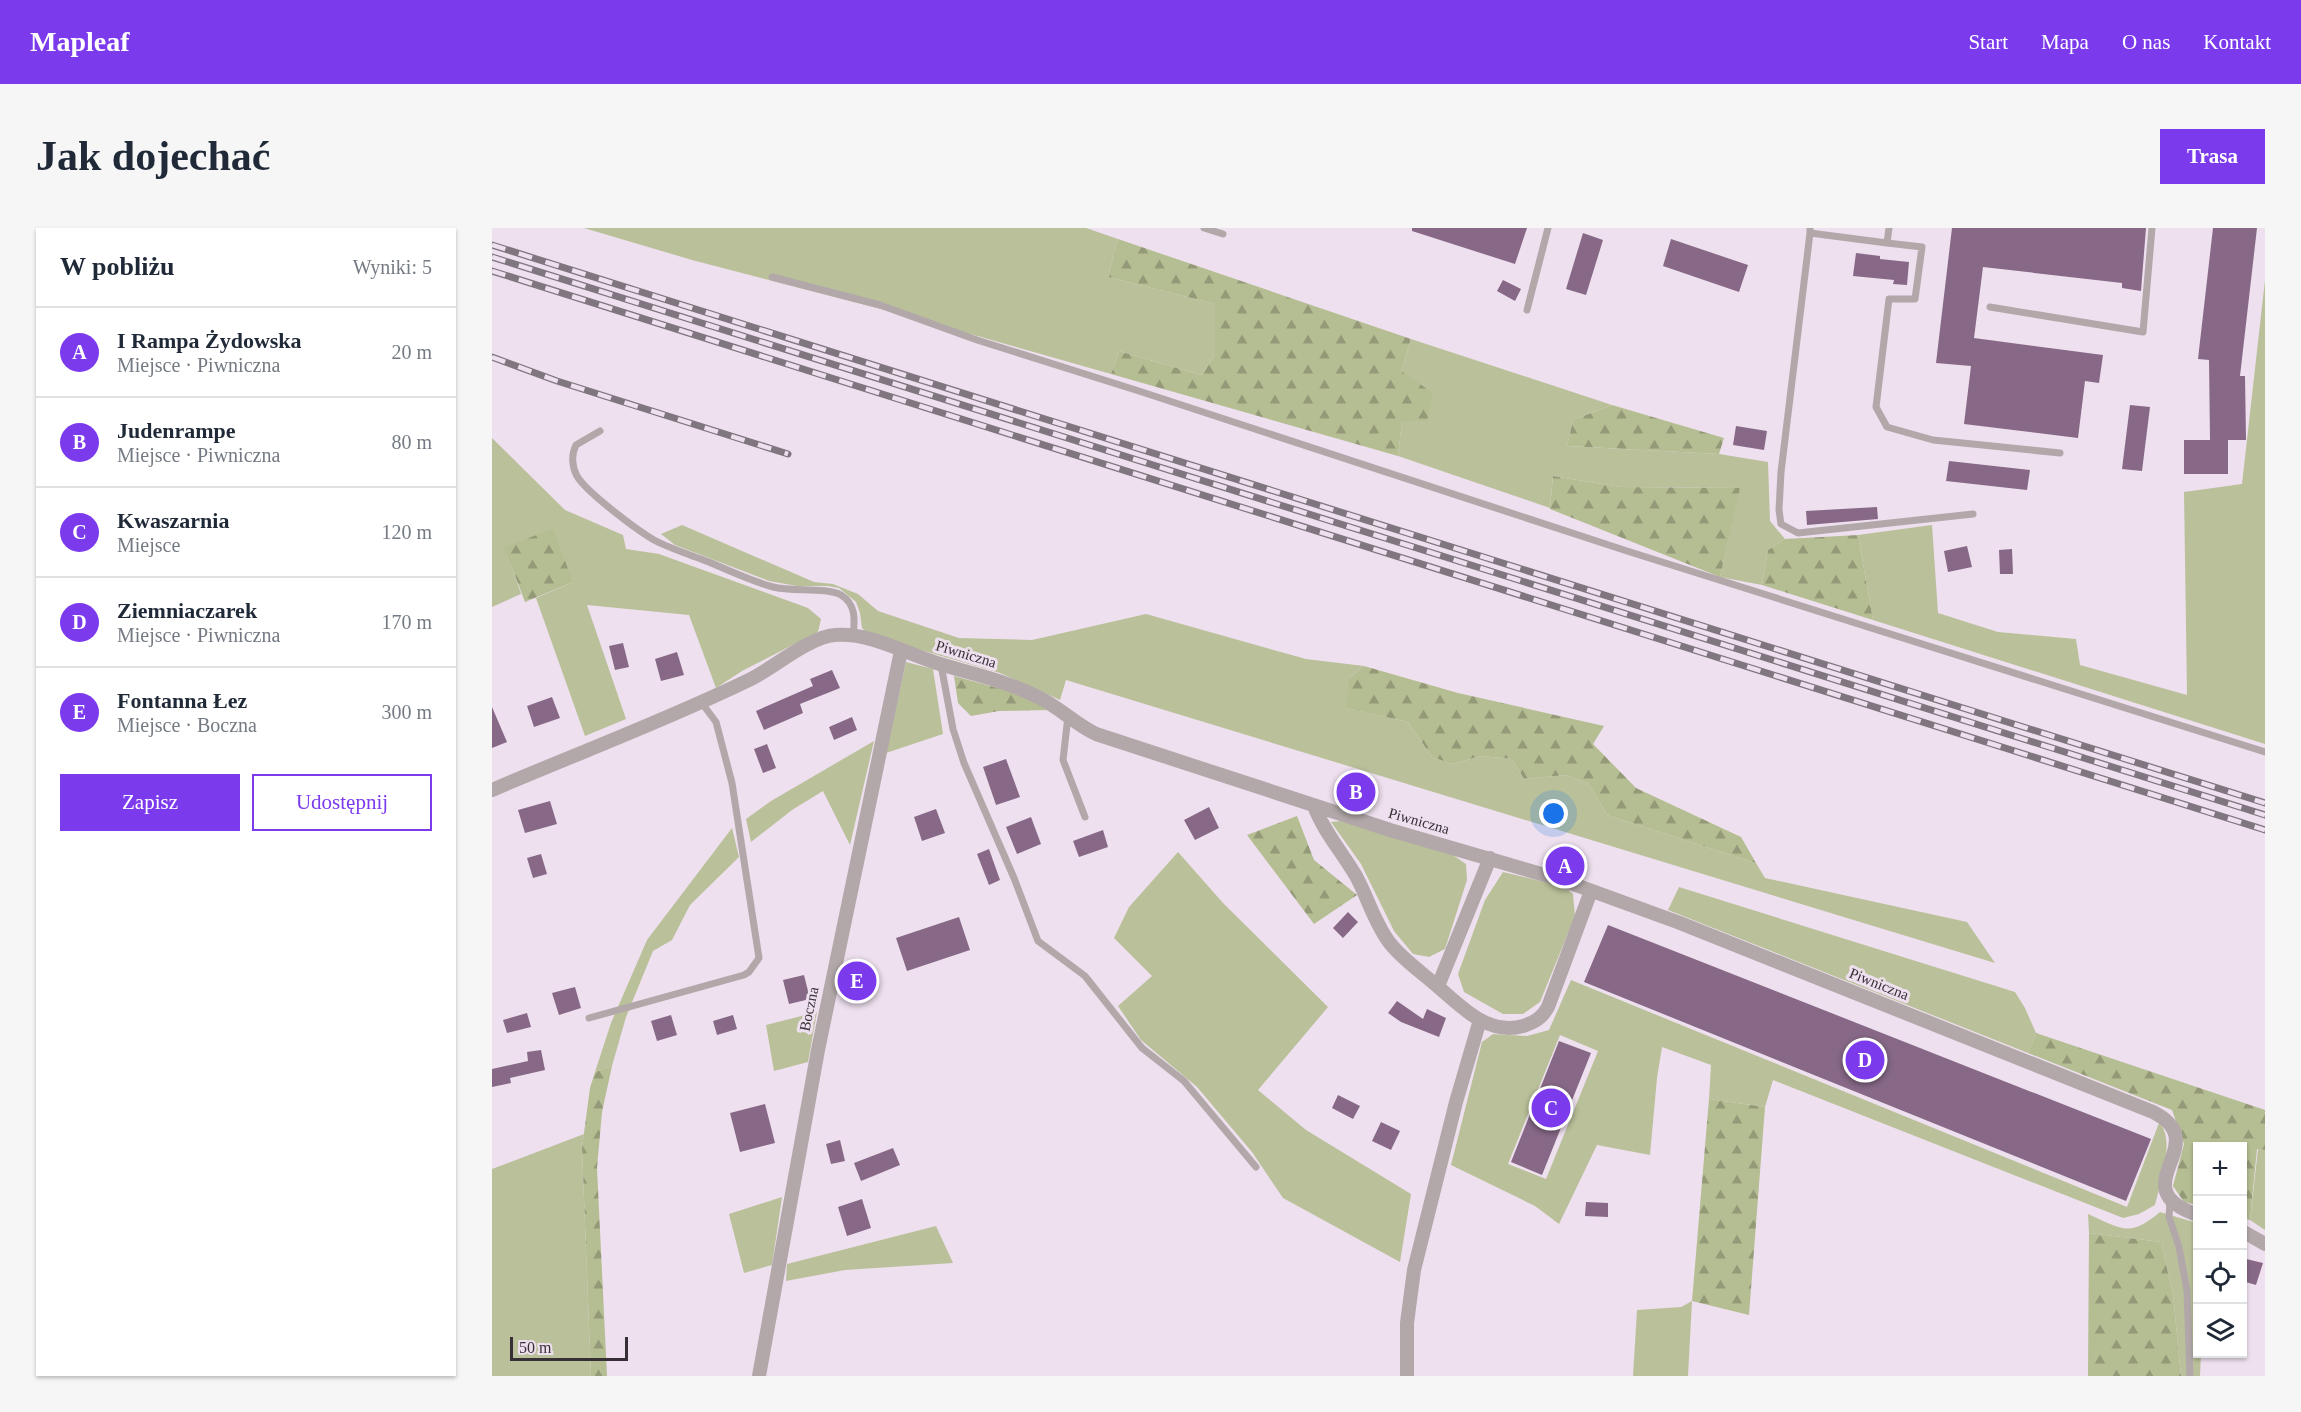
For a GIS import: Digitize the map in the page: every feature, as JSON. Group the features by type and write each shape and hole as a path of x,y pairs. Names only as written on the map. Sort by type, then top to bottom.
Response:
{"street":[{"name":"Piwniczna","path":"492,789 702,702 754,677 804,646 833,635 854,636 974,673 1031,694 1068,716 1084,729 1096,734 1314,806 1490,858 1591,891 1779,962 2101,1090 2165,1118 2172,1127 2176,1142 2164,1190 2170,1202"},
{"name":"Boczna","path":"759,1376 818,1050 901,651"},
{"path":"1314,806 1325,830 1357,878 1381,930 1400,955 1480,1020 1496,1027 1514,1028 1531,1023 1543,1015 1591,891"},
{"path":"1438,986 1490,858"},
{"path":"1407,1376 1407,1323 1414,1270 1456,1102 1480,1020"},
{"path":"2170,1202 2193,1213"},
{"path":"2247,1234 2265,1244"}],"lane":[{"path":"1204,228 1223,234"},
{"path":"1527,310 1548,228"},
{"path":"1887,243 1889,228"},
{"path":"1990,307 2143,332 2152,228"},
{"path":"1973,514 1798,533 1781,524 1779,510 1782,472 1810,230 1922,247 1916,299 1889,299 1876,406 1887,428 1933,440 2060,453"},
{"path":"772,277 880,306 977,340 1627,551 2265,752"},
{"path":"600,431 576,445 573,456 574,468 583,484 635,527 660,543 765,585 838,594 848,602 854,613 854,636"},
{"path":"940,664 953,729 964,763 1014,878 1038,941 1085,976 1142,1048 1184,1081 1256,1167"},
{"path":"589,1018 744,975 759,958 732,783 716,722 702,702"},
{"path":"1068,716 1063,760 1085,818"},
{"path":"2170,1202 2169,1217 2179,1246 2187,1291 2190,1376"}],"green space":[{"path":"584,228 1086,228 1118,239 1108,277 1215,304 1215,355 1201,375 1119,351 1111,374 900,314 692,260"},
{"path":"1118,239 1411,339 1401,371 1433,393 1427,421 1402,421 1398,456 1111,374 1119,351 1201,375 1215,355 1215,304 1108,277"},
{"path":"2265,280 2265,744 1873,620 1858,535 1932,525 1938,613 1998,632 2076,639 2080,665 2187,695 2184,492 2242,484"},
{"path":"1411,339 1612,405 1573,420 1567,446 1719,454 1768,462 1770,521 1785,539 1768,550 1762,585 1720,577 1739,488 1621,487 1553,476 1550,508 1398,456 1402,421 1401,371"},
{"path":"1612,405 1724,438 1719,454 1567,446 1573,420"},
{"path":"492,438 565,510 623,535 626,549 659,554 808,608 821,619 818,632 742,671 716,688 689,615 587,605 626,719 585,736 536,598 573,582 505,547 521,594 492,607"},
{"path":"1553,476 1621,487 1740,488 1720,577 1550,509"},
{"path":"682,525 814,582 833,584 858,594 878,611 959,638 1032,640 1146,614 1306,659 1364,666 1348,679 1347,708 1408,722 1432,757 1452,764 1481,756 1512,759 1524,779 1566,775 1588,783 1607,815 1756,863 1765,878 1967,922 1995,963 1066,680 1060,700 1000,673 869,635 862,628 856,602 839,588 797,586 769,581 675,545 661,534"},
{"path":"553,529 573,582 525,602 504,547"},
{"path":"1858,535 1873,620 1762,585 1768,550 1785,539"},
{"path":"906,662 933,669 943,734 886,753"},
{"path":"1364,666 1458,693 1604,726 1593,744 1636,788 1741,837 1756,863 1607,815 1588,783 1566,775 1524,779 1512,759 1481,756 1452,764 1432,757 1408,722 1346,708 1348,679"},
{"path":"954,676 1023,695 1050,710 999,711 971,716 958,703"},
{"path":"874,741 850,845 823,791 792,810 751,842 746,819 771,801"},
{"path":"1297,816 1314,860 1357,895 1314,924 1247,835"},
{"path":"1341,821 1447,851 1466,864 1467,880 1445,949 1429,957 1413,954 1394,931 1361,864 1331,822"},
{"path":"732,828 739,857 690,905 672,940 653,951 626,1017 612,1066 595,1072 611,1023 647,940"},
{"path":"1178,852 1223,903 1328,1007 1258,1090 1306,1130 1411,1194 1400,1262 1283,1198 1252,1152 1197,1087 1141,1040 1118,1006 1152,976 1114,938 1129,907"},
{"path":"1503,872 1565,887 1573,894 1575,916 1540,1002 1523,1014 1503,1014 1464,992 1458,974 1485,900"},
{"path":"1679,887 2015,992 2036,1033 2028,1053 1668,910"},
{"path":"1571,980 2127,1207 2159,1123 2164,1130 2167,1150 2155,1205 2139,1214 2123,1218 1773,1080 1765,1107 1709,1099 1711,1065 1662,1047 1650,1155 1597,1145 1559,1224 1535,1206 1451,1165 1482,1042 1493,1034 1527,1036 1549,1030","holes":["1560,1035 1598,1051 1546,1179 1508,1164"]},
{"path":"817,1012 808,1062 774,1071 766,1025"},
{"path":"2036,1033 2265,1110 2265,1150 2257,1149 2250,1220 2247,1219 2247,1142 2193,1142 2193,1204 2184,1202 2173,1186 2184,1144 2172,1110 2028,1053"},
{"path":"612,1066 602,1112 597,1168 607,1376 591,1376 582,1148 590,1088 595,1072"},
{"path":"1709,1099 1765,1107 1749,1315 1692,1301"},
{"path":"584,1134 582,1148 591,1376 492,1376 492,1169"},
{"path":"2258,1149 2265,1150 2265,1230 2250,1220"},
{"path":"782,1197 772,1265 744,1273 729,1214"},
{"path":"2160,1212 2193,1222 2193,1358 2201,1358 2200,1376 2181,1376 2173,1294 2161,1242 2089,1233 2088,1214 2109,1224 2125,1228 2133,1228"},
{"path":"936,1226 953,1263 845,1270 786,1281 787,1264"},
{"path":"2089,1233 2161,1242 2173,1294 2181,1376 2088,1376"},
{"path":"1692,1301 1688,1376 1633,1376 1637,1310 1681,1307"}],"building":[{"path":"1412,228 1527,228 1515,264 1412,231"},
{"path":"1952,228 2146,228 2141,291 2122,288 2122,283 1983,267 1974,338 2103,355 2099,383 2085,381 2078,438 1964,424 1971,366 1936,363"},
{"path":"2213,228 2257,228 2240,376 2245,376 2246,440 2228,440 2228,474 2184,474 2184,440 2210,440 2209,360 2198,359"},
{"path":"1583,233 1603,240 1586,295 1566,289"},
{"path":"1671,239 1748,265 1739,292 1663,266"},
{"path":"1856,253 1880,256 1880,259 1909,262 1907,285 1893,284 1894,280 1853,276"},
{"path":"1503,280 1521,289 1515,301 1497,291"},
{"path":"2130,405 2150,407 2142,471 2122,469"},
{"path":"1736,426 1767,431 1764,450 1733,445"},
{"path":"1949,461 2030,470 2027,490 1946,481"},
{"path":"1877,507 1878,519 1807,525 1806,511"},
{"path":"1967,546 1972,567 1948,572 1944,551"},
{"path":"2012,549 2013,574 2000,574 1999,550"},
{"path":"623,643 629,667 615,670 609,646"},
{"path":"677,652 684,675 661,681 655,659"},
{"path":"832,670 840,688 800,704 803,713 764,730 756,711 813,686 810,679"},
{"path":"552,697 560,718 534,727 527,706"},
{"path":"492,707 507,742 492,748"},
{"path":"852,717 857,730 834,740 829,727"},
{"path":"767,744 776,768 763,773 754,749"},
{"path":"1006,759 1020,797 996,805 983,767"},
{"path":"550,801 557,824 525,833 518,810"},
{"path":"1209,807 1219,828 1195,840 1184,820"},
{"path":"936,809 945,833 922,841 914,817"},
{"path":"1031,817 1041,844 1017,854 1006,827"},
{"path":"1103,830 1108,847 1079,857 1073,841"},
{"path":"989,849 1000,880 989,885 977,854"},
{"path":"541,854 547,874 533,878 527,858"},
{"path":"1348,912 1358,922 1343,938 1333,928"},
{"path":"959,917 970,950 907,971 896,938"},
{"path":"1608,925 2151,1139 2126,1201 1584,982"},
{"path":"804,975 810,999 789,1004 783,980"},
{"path":"575,987 581,1008 559,1015 552,993"},
{"path":"1397,1001 1423,1019 1427,1009 1446,1018 1439,1037 1401,1022 1388,1013"},
{"path":"527,1013 531,1027 507,1033 503,1020"},
{"path":"671,1015 677,1035 657,1041 651,1021"},
{"path":"733,1015 737,1029 717,1035 713,1021"},
{"path":"1559,1041 1591,1053 1542,1175 1511,1162"},
{"path":"541,1050 545,1070 510,1078 511,1083 492,1087 492,1069 528,1061 527,1052"},
{"path":"1338,1095 1360,1106 1353,1119 1332,1108"},
{"path":"765,1104 775,1143 740,1152 730,1113"},
{"path":"1381,1122 1400,1131 1391,1150 1372,1141"},
{"path":"840,1140 845,1161 831,1164 826,1144"},
{"path":"893,1148 900,1165 861,1181 854,1163"},
{"path":"862,1199 871,1228 847,1236 838,1207"},
{"path":"1586,1202 1608,1203 1608,1217 1585,1216"},
{"path":"2247,1259 2263,1263 2256,1285 2247,1282"}],"railway":[{"path":"492,245 2265,803"},
{"path":"492,257 2265,815"},
{"path":"492,271 2265,830"},
{"path":"492,357 557,381 788,454"}],"place":[{"name":"Judenrampe","path":"1356,792"},
{"name":"I Rampa Żydowska","path":"1565,866"},
{"name":"Fontanna Łez","path":"857,981"},
{"name":"Ziemniaczarek","path":"1865,1060"},
{"name":"Kwaszarnia","path":"1551,1108"}]}
